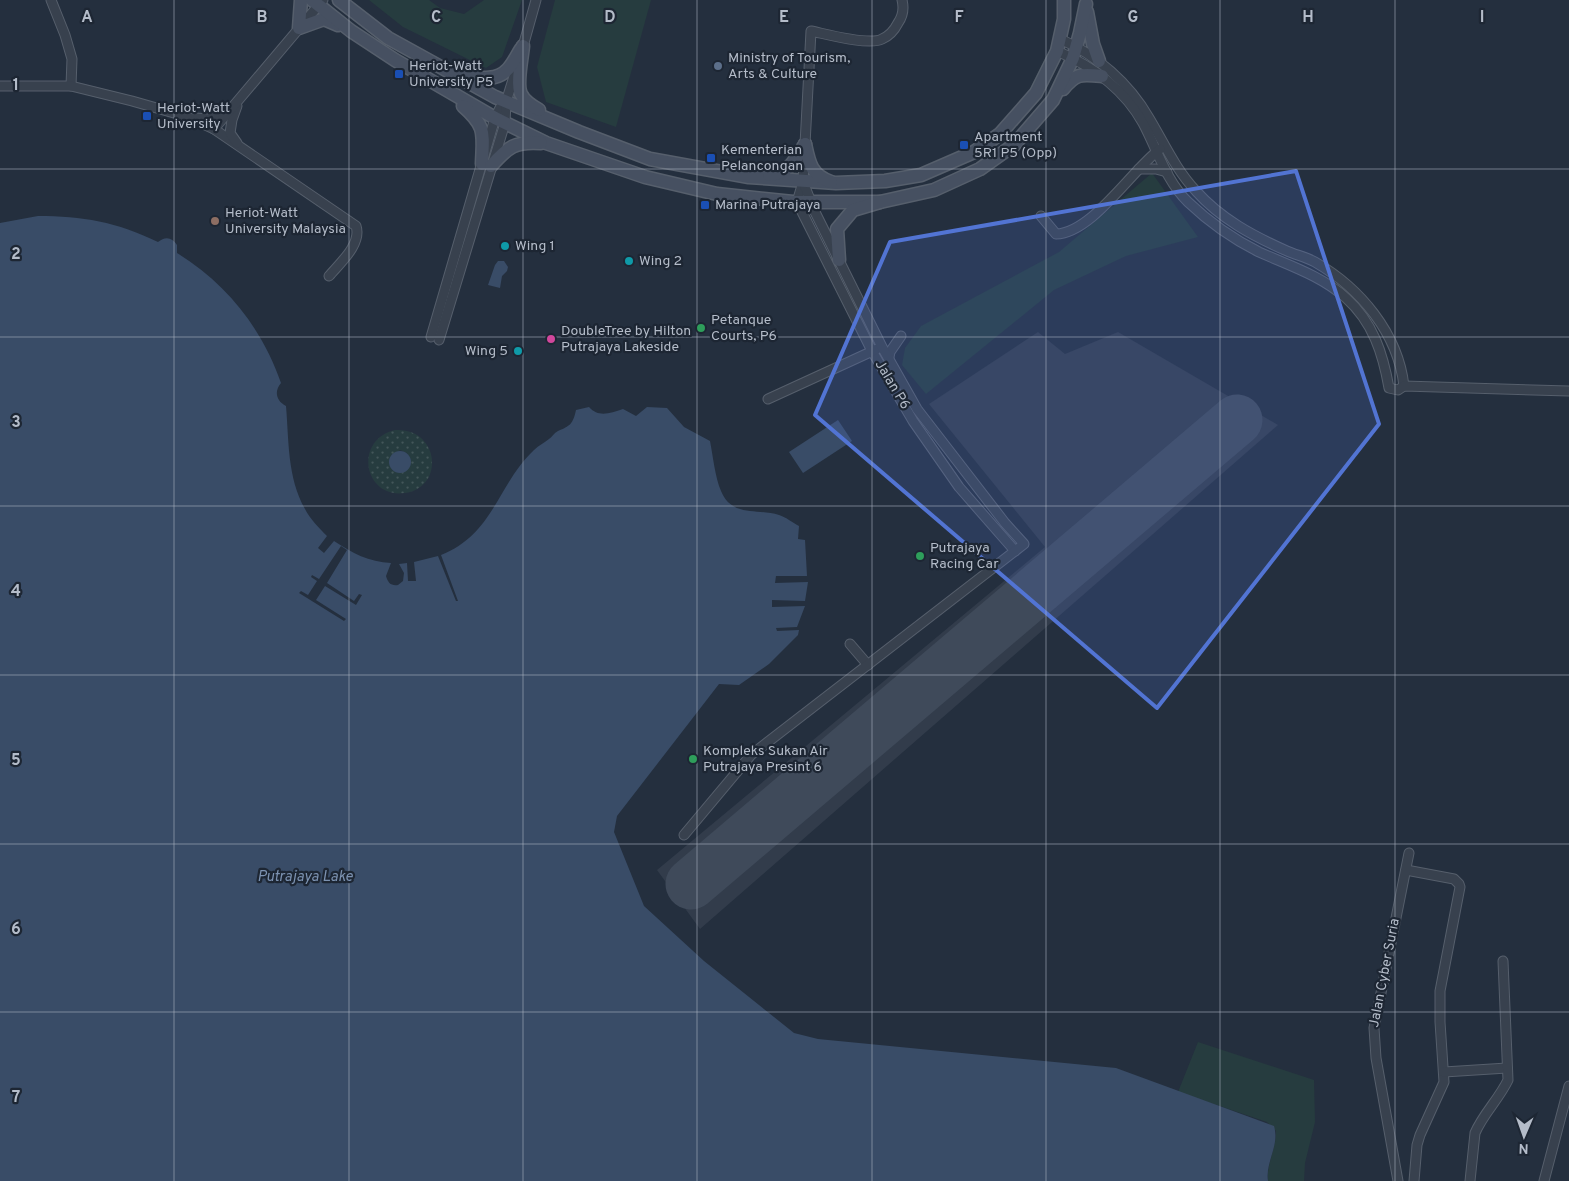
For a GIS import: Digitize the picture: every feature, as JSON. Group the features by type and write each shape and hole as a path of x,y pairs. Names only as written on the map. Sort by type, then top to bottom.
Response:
{"street":[{"path":"51,0 72,59 70,86"},
{"path":"299,28 301,0"},
{"path":"339,0 388,38 506,102 650,159 749,177 836,183 885,181 921,175 974,152 1000,134 1036,93 1059,45 1064,19 1064,0"},
{"path":"435,338 536,0"},
{"path":"804,202 811,31 860,41 880,40 893,31 900,20 904,6 902,0"},
{"path":"214,129 299,28 318,2 352,31 443,90 546,143 645,177 717,194 804,202 880,202"},
{"path":"1053,100 1075,52 1086,2"},
{"path":"1086,2 1093,44 1099,61"},
{"path":"299,28 324,20 352,31"},
{"path":"1059,45 1099,61 1133,94 1149,117 1173,184 1186,200 1235,239 1308,274 1346,297 1363,317 1378,344 1389,388 1398,390 1404,386 1569,392"},
{"path":"450,73 488,78 498,76 508,70 523,46"},
{"path":"523,46 519,86 525,100 579,132"},
{"path":"1075,52 1129,102 1160,149 1196,191 1222,216 1252,235 1314,261 1355,292 1373,311 1387,334 1403,376 1404,386"},
{"path":"839,260 837,229 853,210 934,190 980,169 1014,145 1073,78 1080,74 1102,76"},
{"path":"0,86 70,86 188,117 214,129 356,226 358,231 357,240 329,276"},
{"path":"443,90 472,114 480,124 487,165"},
{"path":"188,117 209,119 238,101"},
{"path":"238,101 230,133 242,149"},
{"path":"487,165 509,147 518,143 546,143"},
{"path":"749,177 776,175 785,172 794,163 805,144"},
{"path":"805,144 809,164 815,172 824,179 836,183"},
{"path":"1041,216 1056,234 1072,231 1090,218 1160,149"},
{"path":"1139,169 1156,169 1168,172"},
{"name":"Jalan P6","path":"804,202 839,260 882,347 917,409 1005,523 1024,544 1015,551 959,487 913,421 872,351 804,202"},
{"path":"877,336 886,338 901,336 890,352 889,357"},
{"path":"768,399 882,347"},
{"path":"684,835 751,755 1015,551"},
{"path":"850,644 868,665"},
{"name":"Jalan Cyber Suria","path":"1398,1181 1376,1058 1374,1028 1410,853"},
{"path":"1406,870 1454,879 1460,887 1440,991 1444,1082 1420,1135 1417,1145 1414,1181"},
{"path":"1470,1181 1475,1133 1508,1080 1503,961"},
{"path":"1444,1072 1507,1068"},
{"path":"1544,1181 1569,1086"}],"highlighted area":[{"path":"1296,171 1379,424 1157,708 815,415 890,242"}],"shaded area":[{"path":"1038,332 1065,354 1118,332 1278,425 700,929 657,870 1045,547 929,404"}],"green space":[{"path":"369,0 429,0 440,8 464,14 484,0 522,0 502,57 486,68 403,27"},
{"path":"555,0 651,0 616,127 546,102 537,67"},
{"path":"1152,173 1198,237 1126,256 1054,290 926,394 902,365 905,348 921,326 1059,252"},
{"path":"395,430 410,432 421,438 428,447 432,458 431,470 427,480 418,488 405,493 391,492 380,487 373,478 369,468 369,456 373,445 382,436","holes":["400,450 407,453 411,462 393,471 389,461"]},
{"path":"1198,1042 1314,1080 1315,1122 1305,1163 1304,1181 1268,1181 1268,1169 1276,1131 1267,1122 1178,1092"}],"water":[{"name":"Putrajaya Lake","path":"38,216 70,217 114,225 158,242 163,239 171,239 177,245 177,253 211,278 226,293 253,326 264,344 281,383 277,389 277,396 286,406 290,458 295,484 307,513 327,536 318,548 324,553 334,541 361,556 375,561 391,563 386,576 392,584 398,585 403,581 404,573 399,564 407,563 408,581 416,581 414,562 438,556 456,601 458,601 441,555 459,546 473,535 484,522 511,478 522,464 536,448 570,424 576,410 589,407 597,413 605,414 623,409 636,416 647,407 667,408 684,427 710,441 721,491 732,505 739,509 779,515 799,526 798,539 805,540 807,576 776,576 775,583 808,582 805,601 772,600 772,607 805,606 797,627 776,628 777,631 799,630 798,635 769,664 739,685 719,684 617,816 614,832 644,906 704,961 794,1033 818,1039 1116,1068 1274,1126 1275,1140 1268,1181 0,1181 0,223"},
{"path":"498,261 504,261 508,267 502,276 500,288 488,285"},
{"path":"838,420 852,441 803,473 789,452"},
{"path":"400,451 408,454 411,462 408,470 400,473 392,470 389,462 392,454"}],"pier":[{"path":"341,546 347,550 327,583 354,601 359,594 362,595 356,605 325,586 316,600 346,619 344,621 299,593 301,591 308,595 317,581 311,577 312,575 319,579"}],"runway":[{"path":"691,884 1237,420"}],"place":[{"name":"Ministry of Tourism, Arts & Culture","path":"718,66"},
{"name":"Heriot-Watt University P5","path":"399,74"},
{"name":"Heriot-Watt University","path":"147,116"},
{"name":"Apartment 5R1 P5 (Opp)","path":"964,145"},
{"name":"Kementerian Pelancongan","path":"711,158"},
{"name":"Marina Putrajaya","path":"705,205"},
{"name":"Heriot-Watt University Malaysia","path":"215,221"},
{"name":"Wing 1","path":"505,246"},
{"name":"Wing 2","path":"629,261"},
{"name":"Petanque Courts, P6","path":"701,328"},
{"name":"DoubleTree by Hilton Putrajaya Lakeside","path":"551,339"},
{"name":"Wing 5","path":"518,351"},
{"name":"Putrajaya Racing Car","path":"920,556"},
{"name":"Kompleks Sukan Air Putrajaya Presint 6","path":"693,759"}]}
